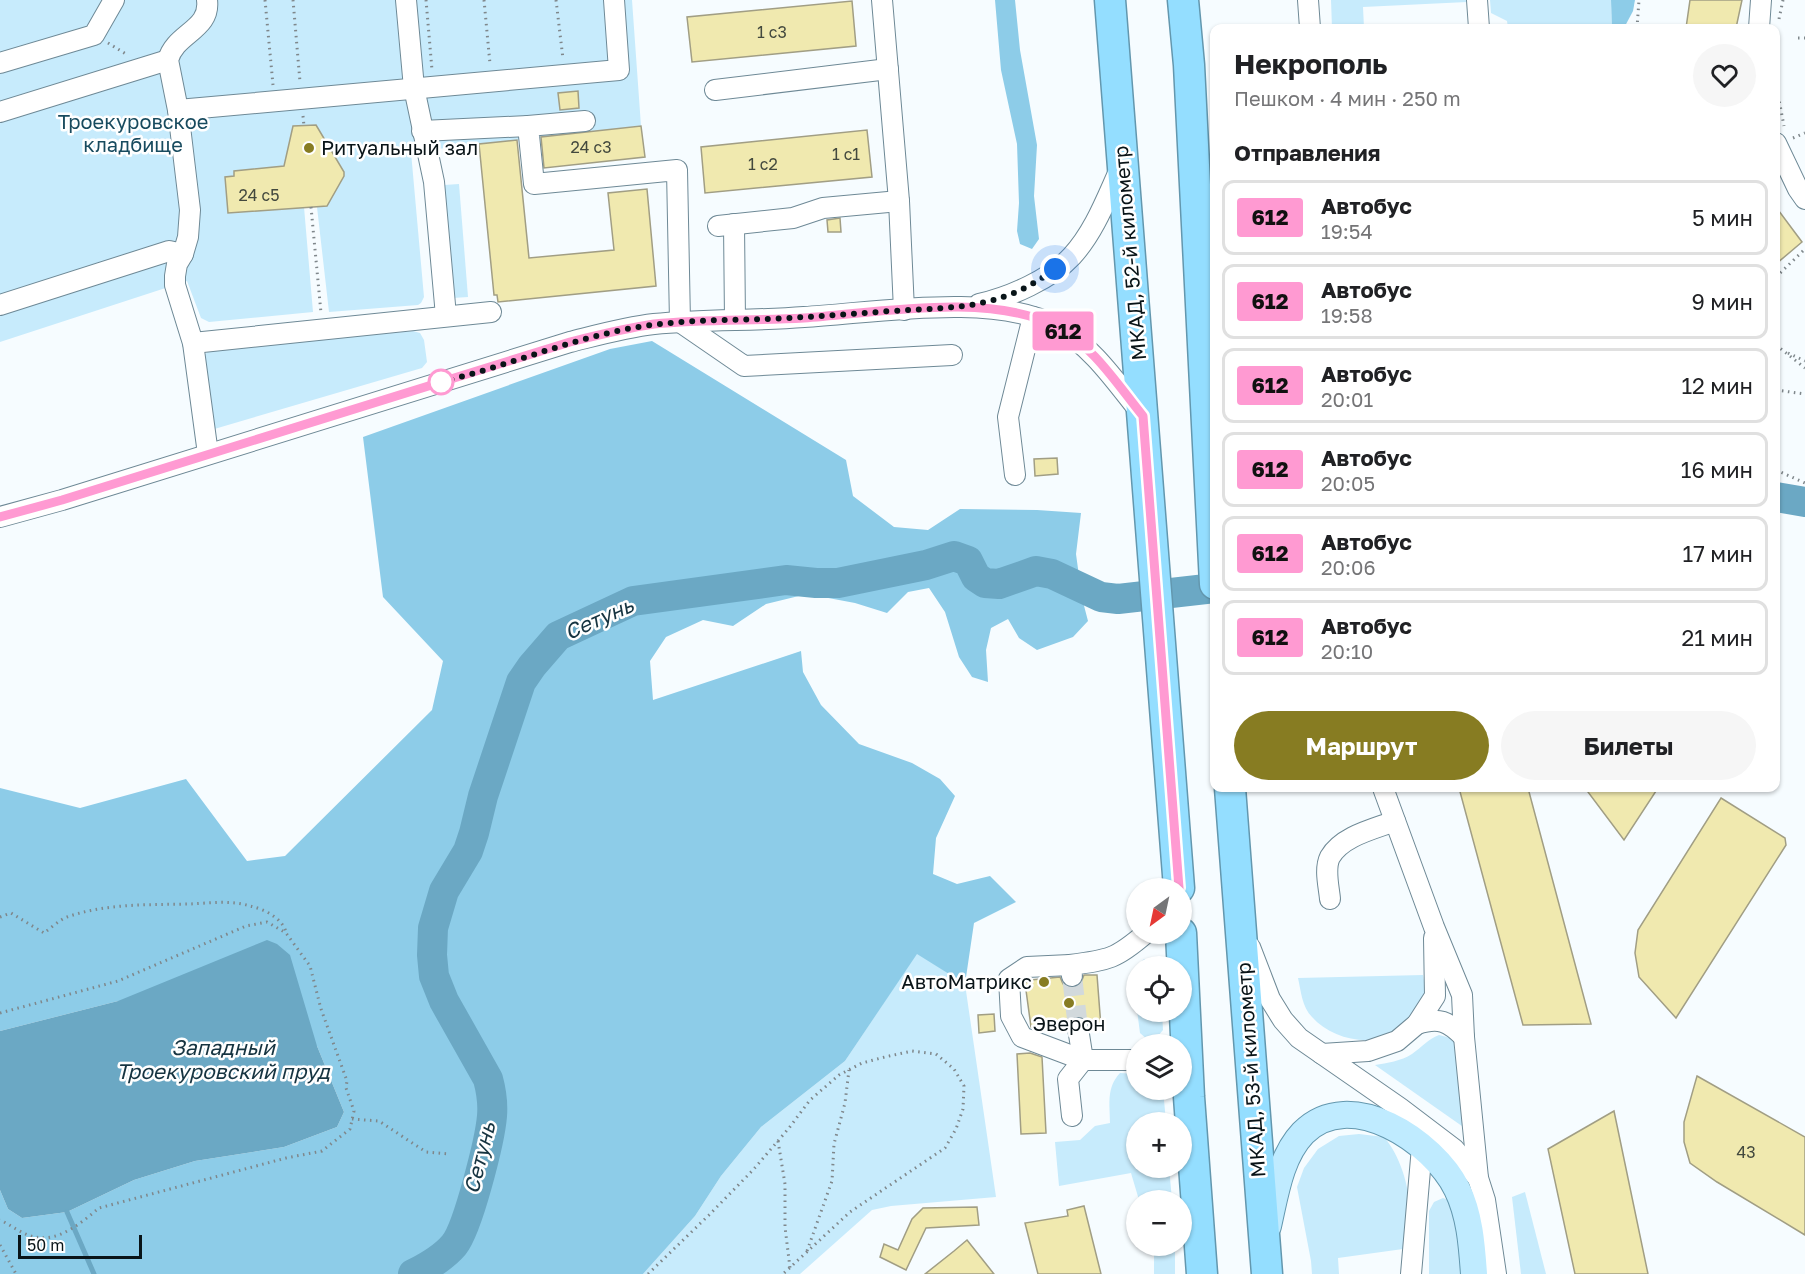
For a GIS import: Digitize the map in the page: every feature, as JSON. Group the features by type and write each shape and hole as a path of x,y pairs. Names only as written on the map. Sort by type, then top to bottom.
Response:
{"highway":[{"name":"МКАД, 52-й километр","path":"1110,0 1154,552 1176,878"},
{"path":"1184,0 1210,487"},
{"name":"МКАД, 53-й километр","path":"1230,792 1267,1274"},
{"path":"1181,944 1184,1034"},
{"path":"1186,1100 1202,1274"}],"main road":[{"path":"1264,1241 1282,1168 1293,1146 1303,1133 1317,1122 1335,1116 1353,1115 1379,1121 1401,1131 1422,1147 1449,1176 1458,1191 1465,1212 1474,1274"},
{"path":"1186,1274 1197,1218"}],"street":[{"path":"0,63 94,34 114,0"},
{"path":"207,0 207,12 203,22 178,40 168,60 178,110 190,210 188,237 177,264 175,285 193,343 208,454"},
{"path":"406,0 414,88 434,182 446,316"},
{"path":"178,110 619,70 614,0"},
{"path":"882,0 899,201 904,310"},
{"path":"1308,0 1310,24"},
{"path":"1477,0 1479,24"},
{"path":"1759,24 1761,0"},
{"path":"0,112 168,60"},
{"path":"715,90 888,69"},
{"path":"422,131 585,121"},
{"path":"528,126 534,184 677,170 680,322"},
{"path":"1780,151 1805,199"},
{"path":"968,307 1000,299 1038,282 1072,256 1102,208 1122,164"},
{"path":"735,320 726,225 793,218 823,208 899,201"},
{"path":"0,305 169,251 183,254"},
{"path":"0,517 60,492 208,454 570,342 616,330 680,322 968,307 1003,310 1034,317 1055,326 1077,340 1105,368 1143,416"},
{"path":"193,343 491,312"},
{"path":"1015,475 1008,417 1034,317"},
{"path":"680,322 744,366 952,355"},
{"path":"1384,792 1434,927 1462,995 1464,1037 1479,1178 1485,1200 1496,1274"},
{"path":"1330,899 1327,876 1330,858 1344,844 1359,835 1395,821"},
{"path":"1239,922 1270,999 1283,1020 1299,1038 1400,1108 1454,1149 1479,1178"},
{"path":"1322,1054 1368,1051 1397,1041 1417,1024 1435,996 1434,927"},
{"path":"1126,1060 1083,1060 1022,1037 1011,1016 1009,979 1028,967 1071,971 1114,957 1133,944"},
{"path":"1417,1024 1431,1020 1445,1022 1455,1027 1464,1037"},
{"path":"1072,1116 1068,1079 1083,1060 1078,1028"},
{"path":"1411,1274 1422,1147"}],"path":[{"path":"266,0 275,102"},
{"path":"293,0 304,126"},
{"path":"426,0 434,86"},
{"path":"556,0 565,75"},
{"path":"1637,24 1639,0"},
{"path":"94,34 147,66"},
{"path":"1798,38 1805,38"},
{"path":"311,207 322,329"},
{"path":"1780,273 1805,249"},
{"path":"1780,348 1805,368"},
{"path":"1783,351 1805,361"},
{"path":"1780,391 1805,394"},
{"path":"1780,472 1805,483"},
{"path":"0,916 10,913 44,933 63,918 103,908 218,903 249,905 267,912 284,926 286,933 310,966 321,1009 347,1081 346,1088 354,1111 350,1129 322,1151 286,1158 99,1208 77,1227 48,1238 33,1237 0,1220"},
{"path":"0,1013 118,981 246,926 267,922 286,933"},
{"path":"648,1274 710,1215 778,1141 810,1100 838,1076 873,1060 912,1051 936,1054 954,1069 964,1086 963,1109 956,1129 945,1148 850,1212 783,1274"},
{"path":"806,1252 832,1181 834,1144 845,1103 849,1070"},
{"path":"352,1119 380,1121 426,1152 449,1154"},
{"path":"778,1141 785,1184 785,1227 790,1268"},
{"path":"0,1245 16,1274"}],"green space":[{"name":"Троекуровское кладбище","path":"0,0 632,0 641,126 411,152 424,297 418,305 329,312 317,207 304,207 313,312 209,322 201,318 187,281 0,342"},
{"path":"1331,0 1467,0 1467,2 1363,7 1364,24 1332,24"},
{"path":"1490,0 1611,0 1612,24 1507,24 1507,21 1491,13"},
{"path":"459,184 468,297 453,298 444,185"},
{"path":"413,331 420,333 424,340 427,362 422,368 211,430 199,420 214,417 202,365 203,356 210,350"},
{"path":"917,953 965,984 996,1197 891,1206 872,1210 800,1274 643,1274 695,1216 721,1176 761,1127 845,1061"},
{"path":"1423,975 1427,998 1412,1021 1401,1030 1375,1040 1347,1038 1322,1026 1312,1017 1304,1004 1298,978"},
{"path":"1138,1022 1163,1022 1163,1030 1160,1034 1140,1033"},
{"path":"1439,1035 1451,1038 1460,1045 1469,1131 1375,1065 1408,1056"},
{"path":"1120,1073 1126,1073 1126,1100 1164,1100 1165,1112 1126,1112 1126,1174 1059,1186 1055,1142 1080,1140 1095,1126 1110,1123 1109,1103"},
{"path":"1359,1134 1384,1137 1401,1166 1410,1210 1403,1249 1338,1258 1339,1274 1312,1274 1297,1187 1304,1168 1318,1149 1339,1136"},
{"path":"1132,1178 1170,1178 1171,1190 1136,1190"},
{"path":"1525,1192 1546,1274 1521,1274 1512,1197"},
{"path":"1443,1198 1454,1202 1467,1274 1429,1274 1429,1211 1434,1202"},
{"path":"1154,1256 1175,1256 1175,1274 1154,1274"}],"shaded area":[{"path":"995,0 1015,0 1020,50 1037,145 1034,196 1039,239 1032,249 1020,244 1017,231 1019,203 1017,144 1001,70"},
{"path":"1611,0 1635,0 1633,11 1626,24 1612,24"},
{"path":"652,341 846,460 853,496 894,527 928,530 960,509 1081,513 1076,554 1082,598 1088,621 1073,637 1037,650 1019,638 1008,619 991,628 986,650 988,682 972,677 959,657 945,612 929,588 908,592 887,613 855,603 807,594 766,604 733,626 703,620 666,637 650,661 653,700 801,651 803,672 821,705 859,744 912,763 940,779 955,796 936,838 933,874 957,884 990,876 1016,902 974,923 965,984 917,954 845,1061 761,1127 721,1176 695,1216 643,1274 0,1274 0,1190 8,1209 22,1218 67,1212 134,1180 195,1161 284,1147 337,1127 344,1112 317,1046 118,1001 0,1031 0,788 80,808 186,779 247,861 285,856 432,710 443,661 383,597 363,437 610,349"}],"water":[{"name":"Западный Троекуровский пруд","path":"267,940 277,944 290,955 317,1046 344,1112 337,1127 284,1147 195,1161 134,1180 67,1212 22,1218 8,1209 0,1190 0,1031 118,1001"}],"building":[{"path":"1690,0 1742,0 1737,24 1687,24"},
{"path":"852,1 856,46 692,62 687,17"},
{"path":"578,91 579,108 560,110 558,93"},
{"path":"316,125 344,172 327,206 228,213 225,177 234,176 234,171 284,166 293,126"},
{"path":"641,126 645,157 544,168 541,137"},
{"path":"867,130 872,177 705,193 701,147"},
{"path":"517,140 529,258 614,250 608,193 647,189 656,286 498,302 497,295 494,295 479,144"},
{"path":"1780,212 1802,242 1780,261"},
{"path":"840,218 841,232 828,232 827,220"},
{"path":"1057,458 1058,474 1035,476 1034,459"},
{"path":"1460,792 1529,792 1591,1024 1523,1025"},
{"path":"1588,792 1655,792 1624,840"},
{"path":"1721,798 1785,838 1786,845 1676,1018 1639,977 1635,953 1638,930"},
{"path":"1084,975 1097,975 1101,1027 1090,1027 1087,1020 1077,1016 1070,1019 1066,1028 1036,1029 1031,1027 1025,983 1030,980 1060,977 1063,984 1074,988 1080,985"},
{"path":"994,1014 995,1031 979,1033 978,1015"},
{"path":"1030,1053 1042,1057 1046,1133 1021,1134 1017,1054"},
{"path":"1697,1076 1805,1137 1805,1235 1690,1163 1684,1142 1684,1122"},
{"path":"1614,1111 1648,1274 1575,1274 1548,1149"},
{"path":"1084,1206 1101,1274 1038,1274 1025,1223 1068,1216 1067,1210"},
{"path":"977,1207 979,1225 926,1228 906,1270 880,1257 884,1244 898,1250 912,1219 923,1208"},
{"path":"967,1240 994,1274 925,1274 954,1251"}],"waterway":[{"name":"Сетунь","path":"1780,498 1805,502"},
{"name":"Сетунь","path":"413,1274 445,1254 460,1236 478,1183 492,1116 492,1097 488,1079 444,1001 434,976 433,928 444,891 468,851 483,796 521,682 558,636 633,601 786,580 838,583 926,565 954,556 968,561 976,577 985,583 999,584 1036,571 1052,574 1101,597 1118,599 1210,589"},
{"path":"67,1212 94,1274"}],"tunnel":[{"path":"1072,976 1078,1028"}],"bus line":[{"name":"612","path":"0,517 62,500 570,342 616,330 680,322 802,318 968,307 1003,310 1034,317 1055,326 1077,340 1105,368 1143,416 1178,878"}],"place":[{"name":"Ритуальный зал","path":"309,148"},
{"name":"АвтоМатрикс","path":"1044,982"},
{"name":"Эверон","path":"1069,1003"}],"route":[{"path":"441,382 570,342 616,330 654,324 802,318 968,307 1000,299 1038,282 1055,269"}]}
